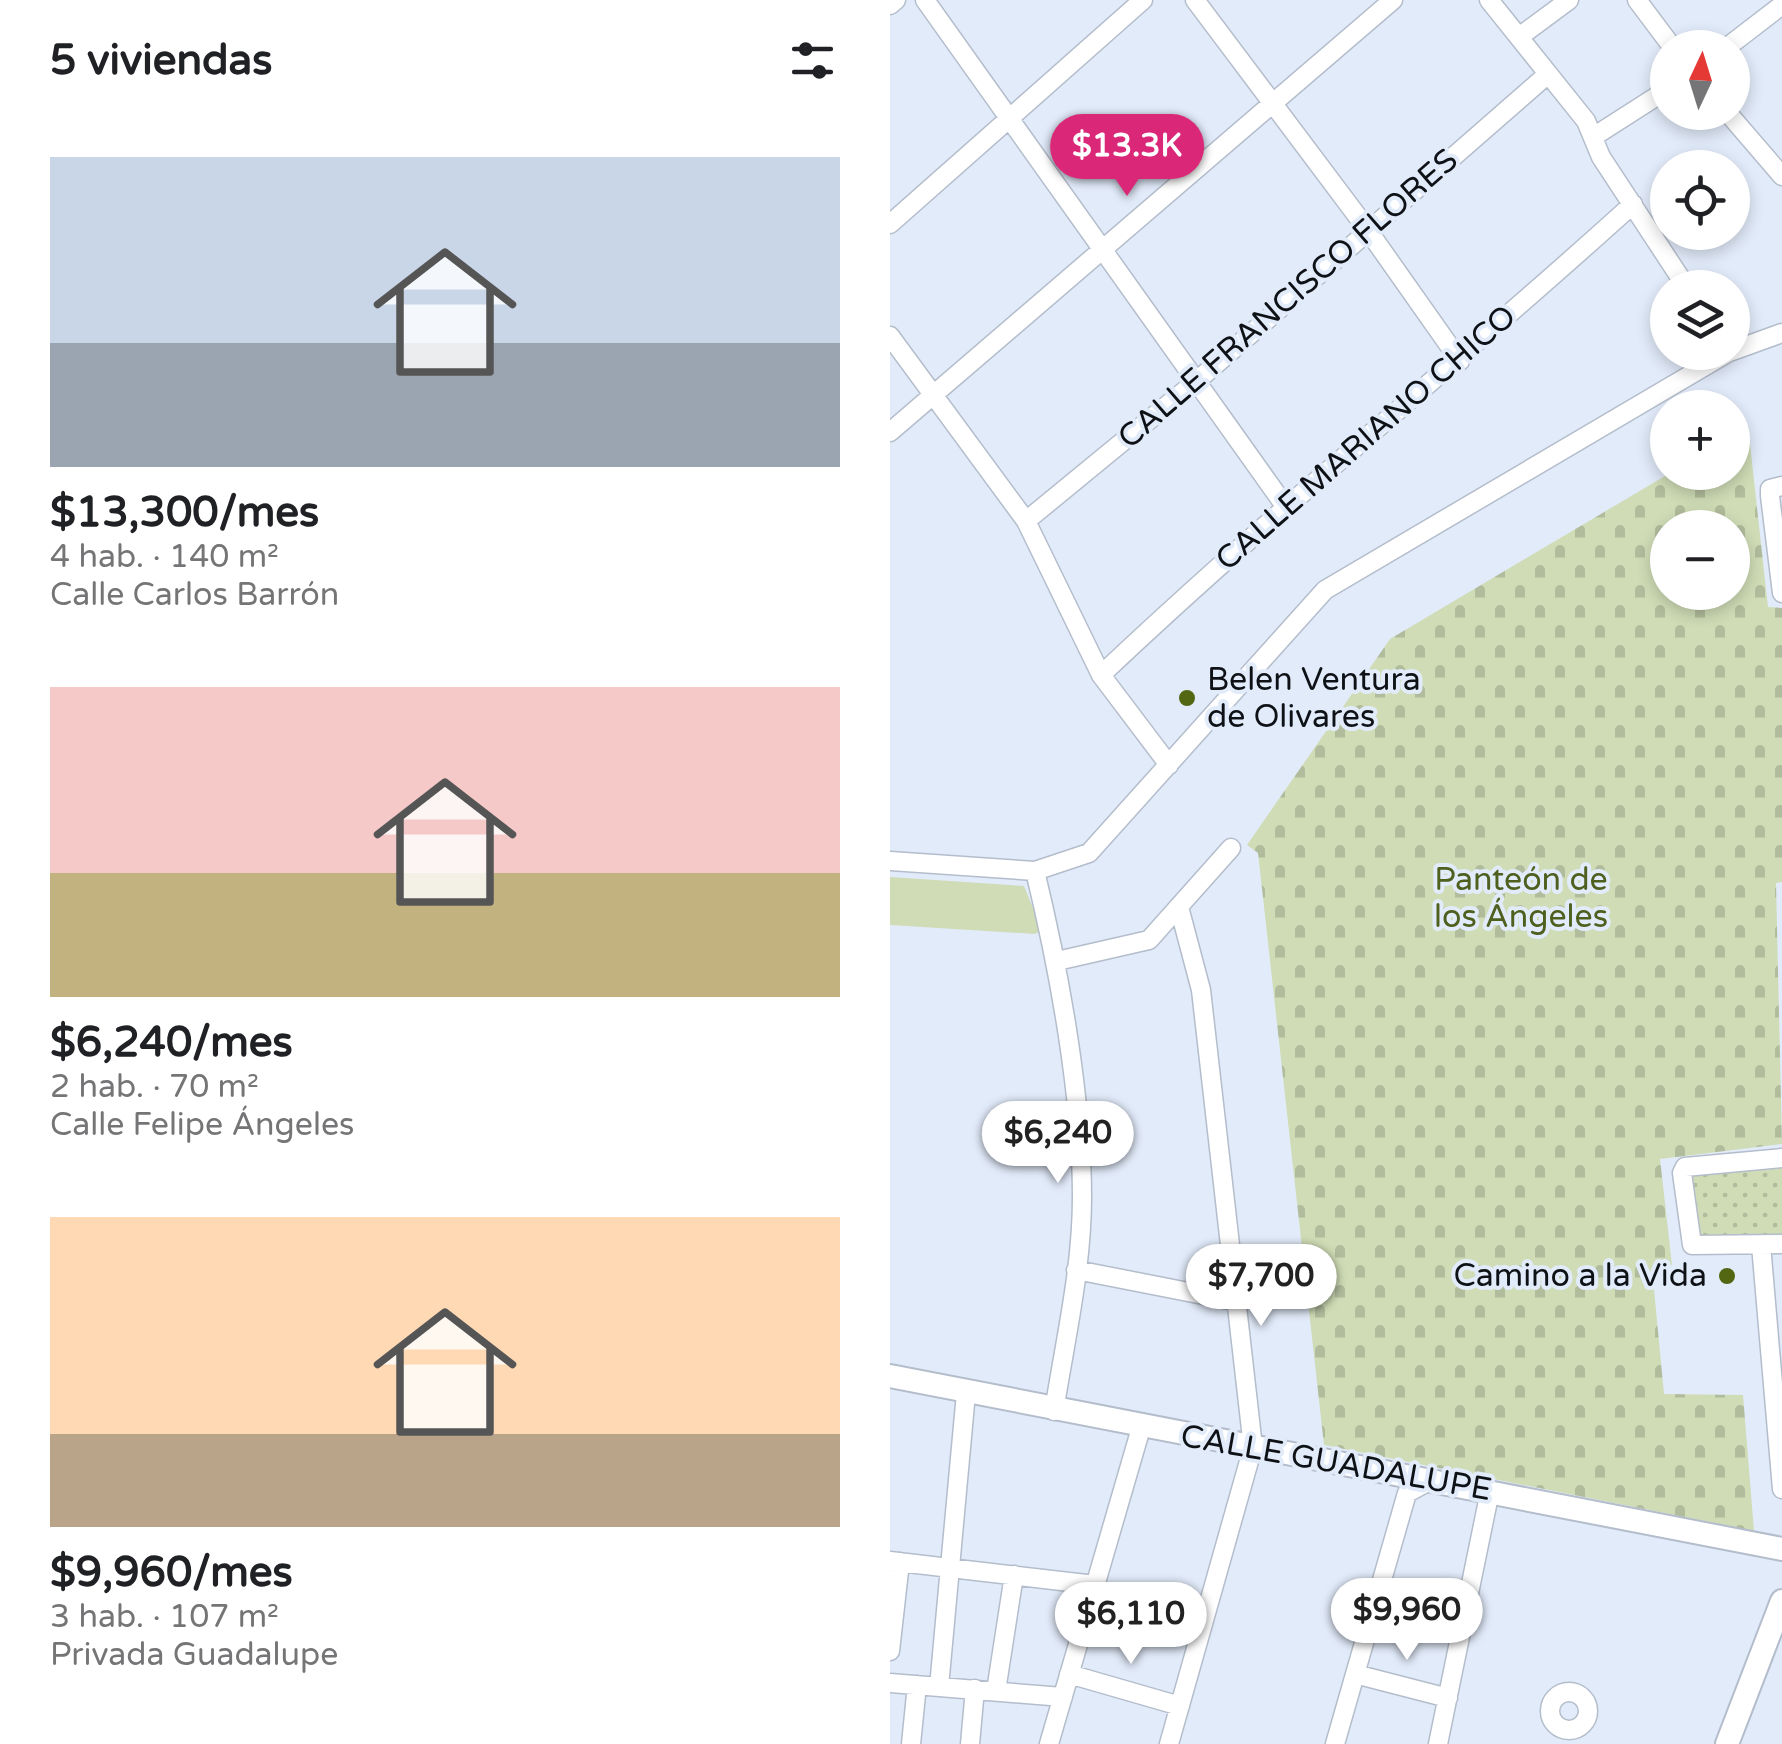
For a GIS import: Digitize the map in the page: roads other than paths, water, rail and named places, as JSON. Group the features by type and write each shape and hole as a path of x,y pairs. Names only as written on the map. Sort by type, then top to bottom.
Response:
{"street":[{"path":"890,5 896,0"},
{"path":"925,0 1199,379 1285,506"},
{"path":"890,224 1143,0"},
{"path":"1195,0 1367,229 1460,361"},
{"path":"890,432 1393,0"},
{"path":"1489,0 1593,137 1675,270"},
{"path":"1519,37 1569,0"},
{"path":"1637,0 1660,30"},
{"path":"1749,30 1782,5"},
{"name":"CALLE FRANCISCO FLORES","path":"1026,521 1199,379 1548,74"},
{"path":"1593,137 1650,101"},
{"path":"1742,130 1782,176"},
{"name":"CALLE MARIANO CHICO","path":"1101,675 1285,506 1460,361 1633,204"},
{"path":"1751,343 1782,323"},
{"path":"1751,343 1782,333"},
{"path":"890,336 1026,521 1101,675 1169,765"},
{"path":"890,861 1034,871 1089,853 1324,590 1700,370"},
{"path":"1782,486 1770,489 1782,593"},
{"path":"1057,961 1149,940 1231,848"},
{"path":"1034,871 1057,961 1081,1174 1076,1270 1054,1411"},
{"path":"1169,1744 1253,1447 1201,990 1179,907"},
{"path":"1782,1158 1682,1169 1692,1246 1782,1244"},
{"path":"1761,1245 1776,1359 1782,1489"},
{"path":"1076,1270 1234,1302"},
{"name":"CALLE GUADALUPE","path":"890,1376 1141,1428 1392,1470 1782,1549"},
{"path":"940,1687 947,1567 966,1393"},
{"path":"1049,1744 1141,1428"},
{"path":"1392,1470 1407,1492"},
{"path":"1335,1744 1407,1492 1432,1480"},
{"path":"1438,1744 1490,1490"},
{"path":"890,1651 895,1561 1095,1585"},
{"path":"996,1691 1014,1574"},
{"path":"1726,1744 1782,1602"},
{"path":"1069,1674 1180,1706"},
{"path":"1356,1674 1448,1698"},
{"path":"890,1683 1062,1696"},
{"path":"911,1744 916,1685"},
{"path":"970,1744 975,1690"}],"place":[{"name":"Belen Ventura de Olivares","path":"1187,698"},
{"name":"Camino a la Vida","path":"1727,1276"}],"park label":[{"name":"Panteón de los Ángeles","path":"1521,898"}]}
